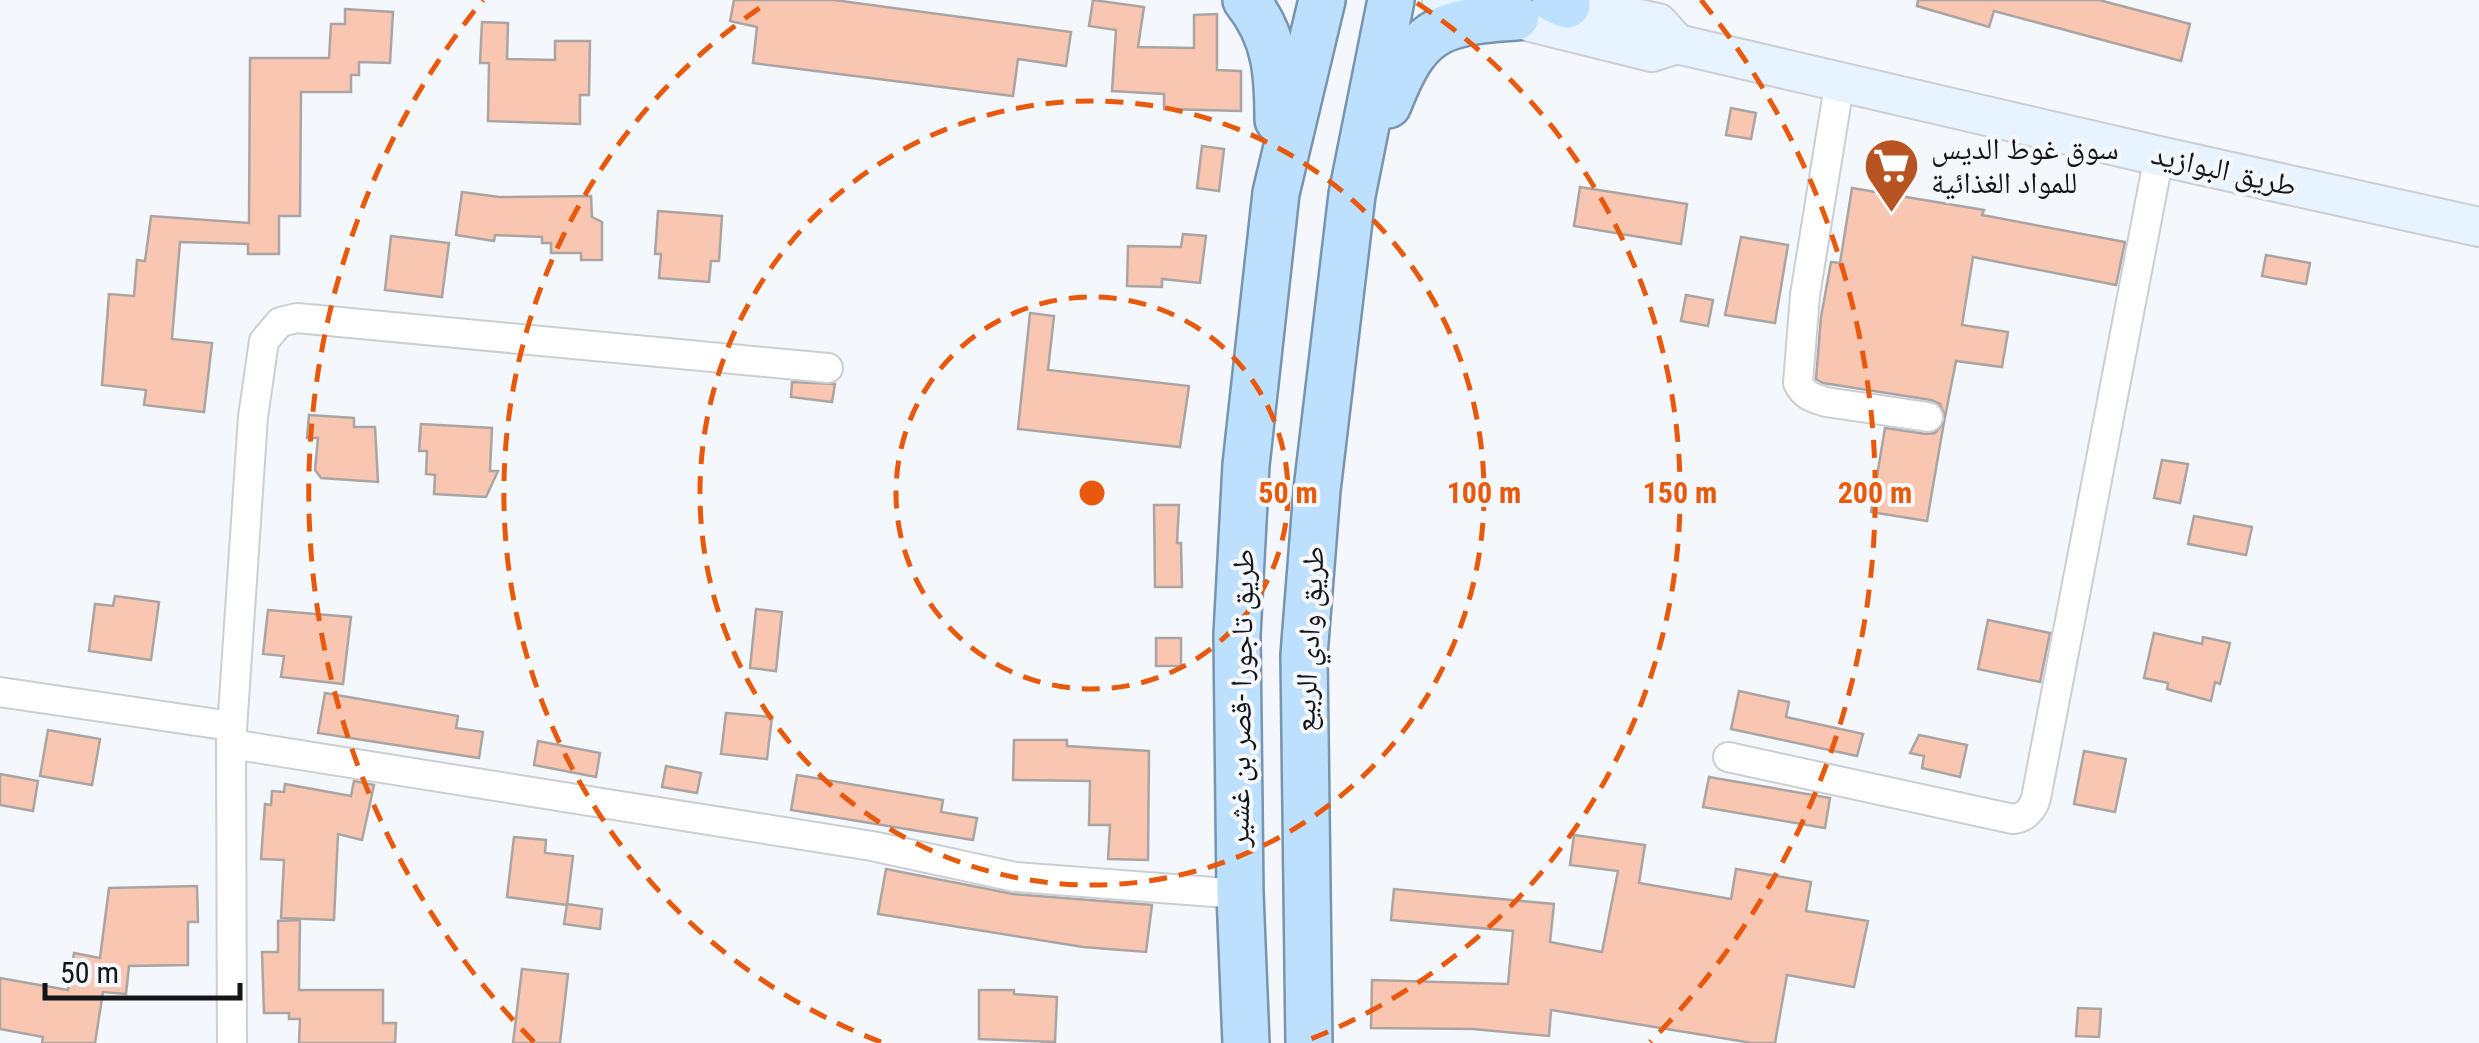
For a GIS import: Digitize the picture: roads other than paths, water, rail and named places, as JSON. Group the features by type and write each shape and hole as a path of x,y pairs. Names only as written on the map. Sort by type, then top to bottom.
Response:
{"highway":[{"path":"1246,0 1266,30 1278,70 1276,194"},
{"name":"طريق تاجورا -قصر بن غشير","path":"1246,1043 1237,634 1246,465 1276,194 1322,0"},
{"name":"طريق وادي الربيع","path":"1310,1043 1304,655 1318,490 1352,196 1390,0"},
{"path":"1352,196 1398,80 1414,50 1455,23 1546,5"}],"main road":[{"path":"1442,0 1546,5 1658,23 1677,44 1652,52 1546,5"},
{"name":"طريق البوازيد","path":"1677,44 2479,227"}],"street":[{"path":"1840,80 1806,295 1798,383 1810,397 1826,402 1928,417"},
{"path":"1728,757 2014,819 2020,819 2031,809 2159,156"},
{"path":"232,1043 231,735 253,416 261,350 270,331 280,322 297,318 828,368"},
{"path":"0,692 872,846 1015,877 1240,894"}],"place":[{"name":"سوق غوط الديس للمواد الغذائية","path":"1892,215"}]}
